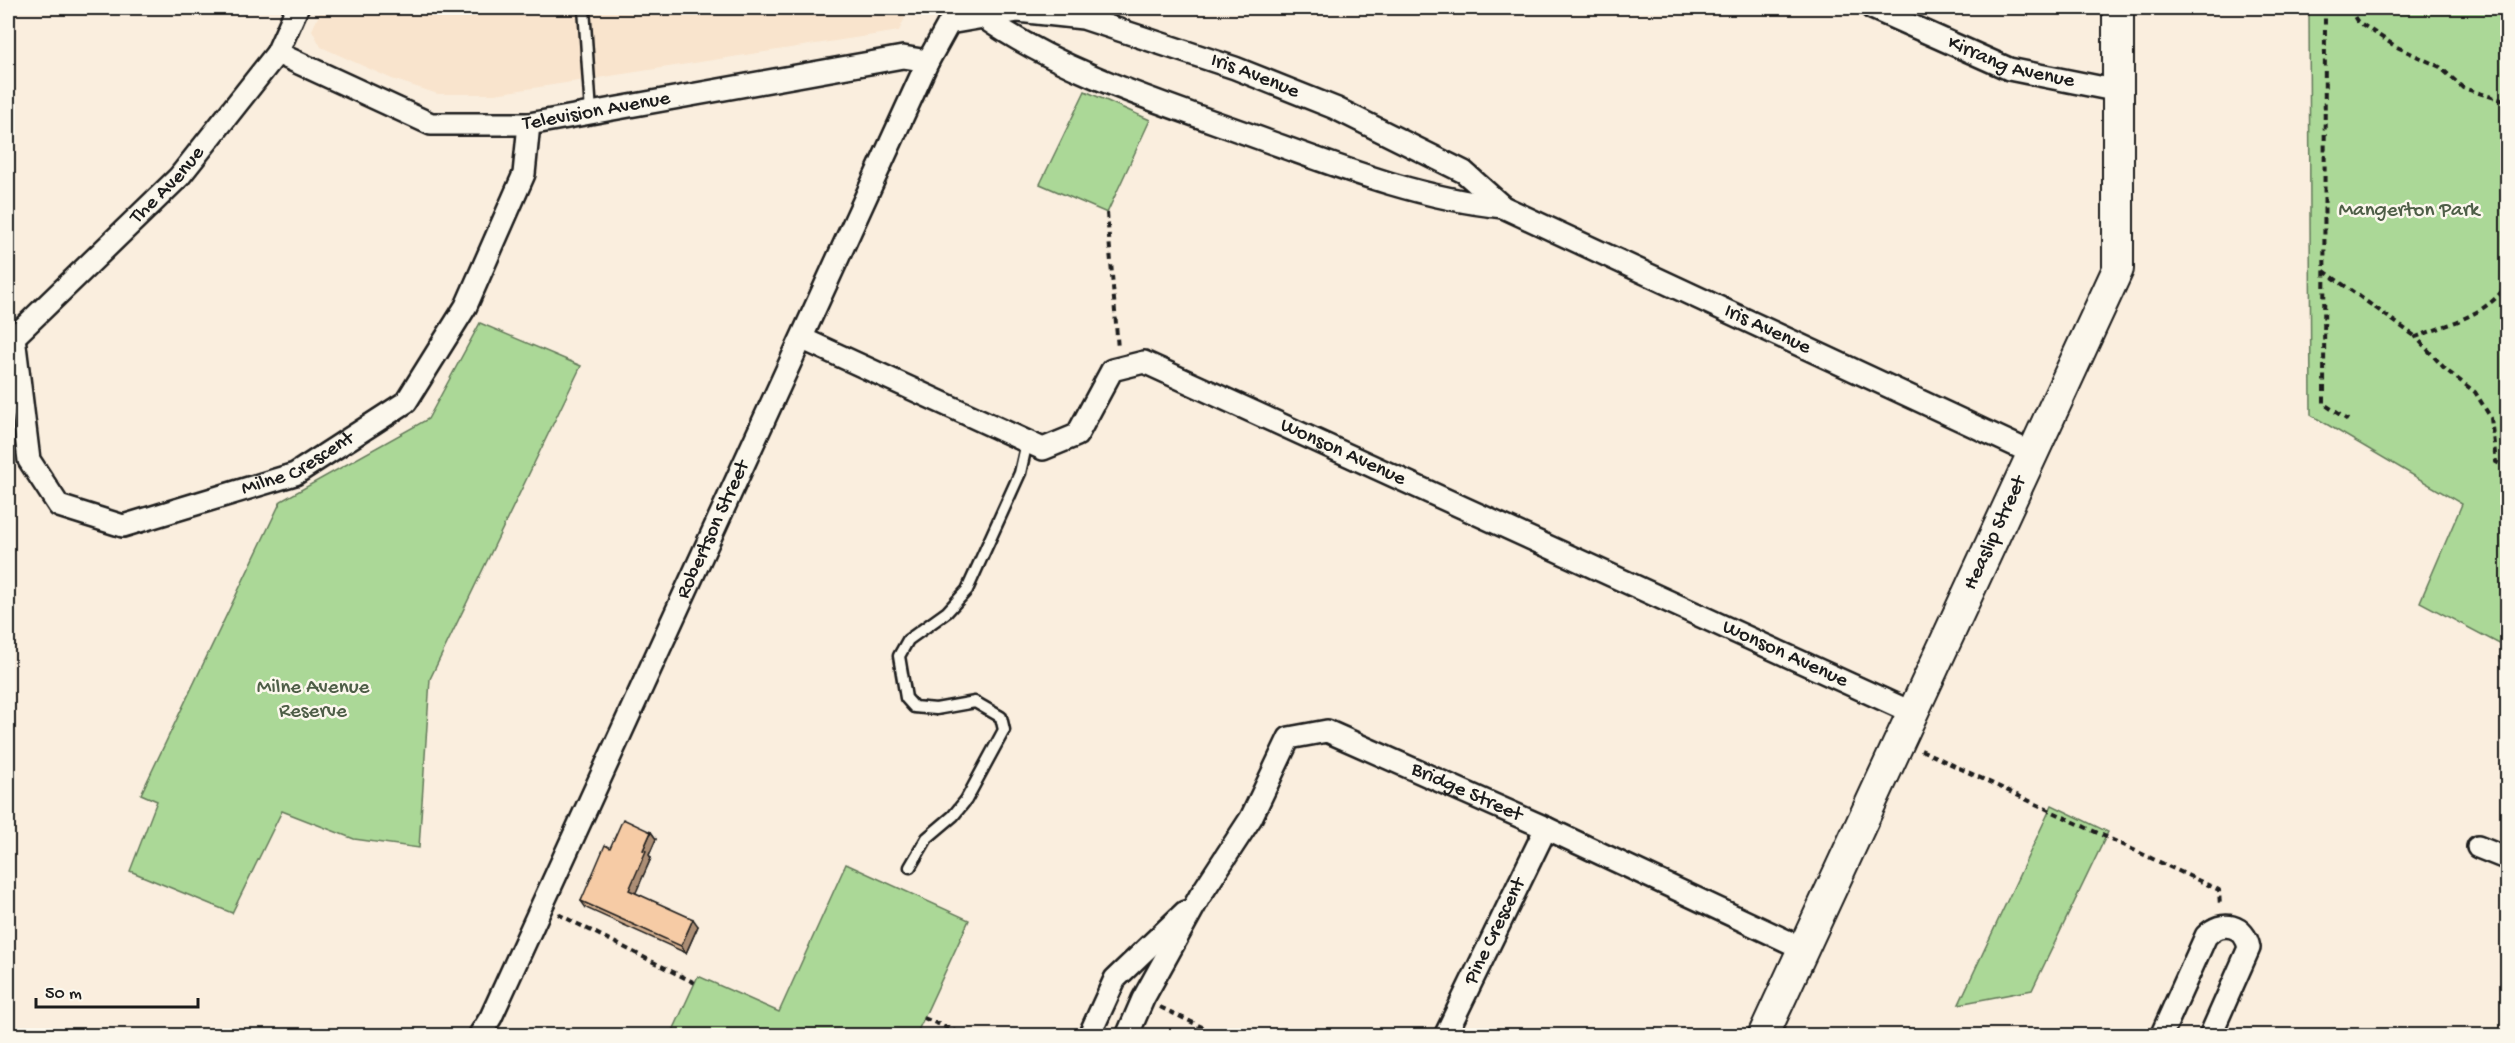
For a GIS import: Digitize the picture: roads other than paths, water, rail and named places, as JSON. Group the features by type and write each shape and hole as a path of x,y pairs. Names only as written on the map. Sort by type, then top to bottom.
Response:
{"street":[{"name":"The Avenue","path":"11,338 180,177 277,53 297,8"},
{"name":"Kirrang Avenue","path":"1872,8 2009,69 2119,91"},
{"name":"Heaslip Street","path":"1763,1035 2118,269 2118,8"},
{"name":"Iris Avenue","path":"949,23 1018,11 1083,18 1235,68 1335,108 1464,172 1503,207 2032,453"},
{"name":"Iris Avenue","path":"983,17 1011,37 1135,94 1350,170 1456,202 1503,207"},
{"name":"Robertson Street","path":"479,1035 491,1017 753,440 802,339 928,61 949,23"},
{"name":"Television Avenue","path":"277,53 431,124 529,124 903,57 928,61"},
{"name":"Milne Crescent","path":"11,338 29,460 58,506 123,526 295,474 406,402 470,296 524,174 529,124"},
{"path":"802,339 1027,442"},
{"name":"Wonson Avenue","path":"1027,442 1043,449 1077,435 1112,370 1144,362 1913,713"},
{"name":"Bridge Street","path":"1127,1035 1143,999 1200,896 1251,818 1289,738 1327,731 1546,828 1804,949"},
{"name":"Pine Crescent","path":"1445,1035 1546,828"},
{"path":"2478,847 2508,859"},
{"name":"Bridge Street","path":"1089,1035 1116,979 1200,896"},
{"path":"2161,1035 2206,936 2213,928 2231,926 2242,931 2248,939 2249,948 2210,1035"}],"lane":[{"path":"584,8 591,113"},
{"path":"910,867 927,838 953,816 966,800 1000,740 1004,723 1001,717 982,703 975,702 936,709 914,707 906,698 899,656 908,640 947,612 967,591 1020,473 1027,442"}],"park label":[{"name":"Mangerton Park","path":"2409,211"},
{"name":"Milne Avenue Reserve","path":"313,700"}]}
